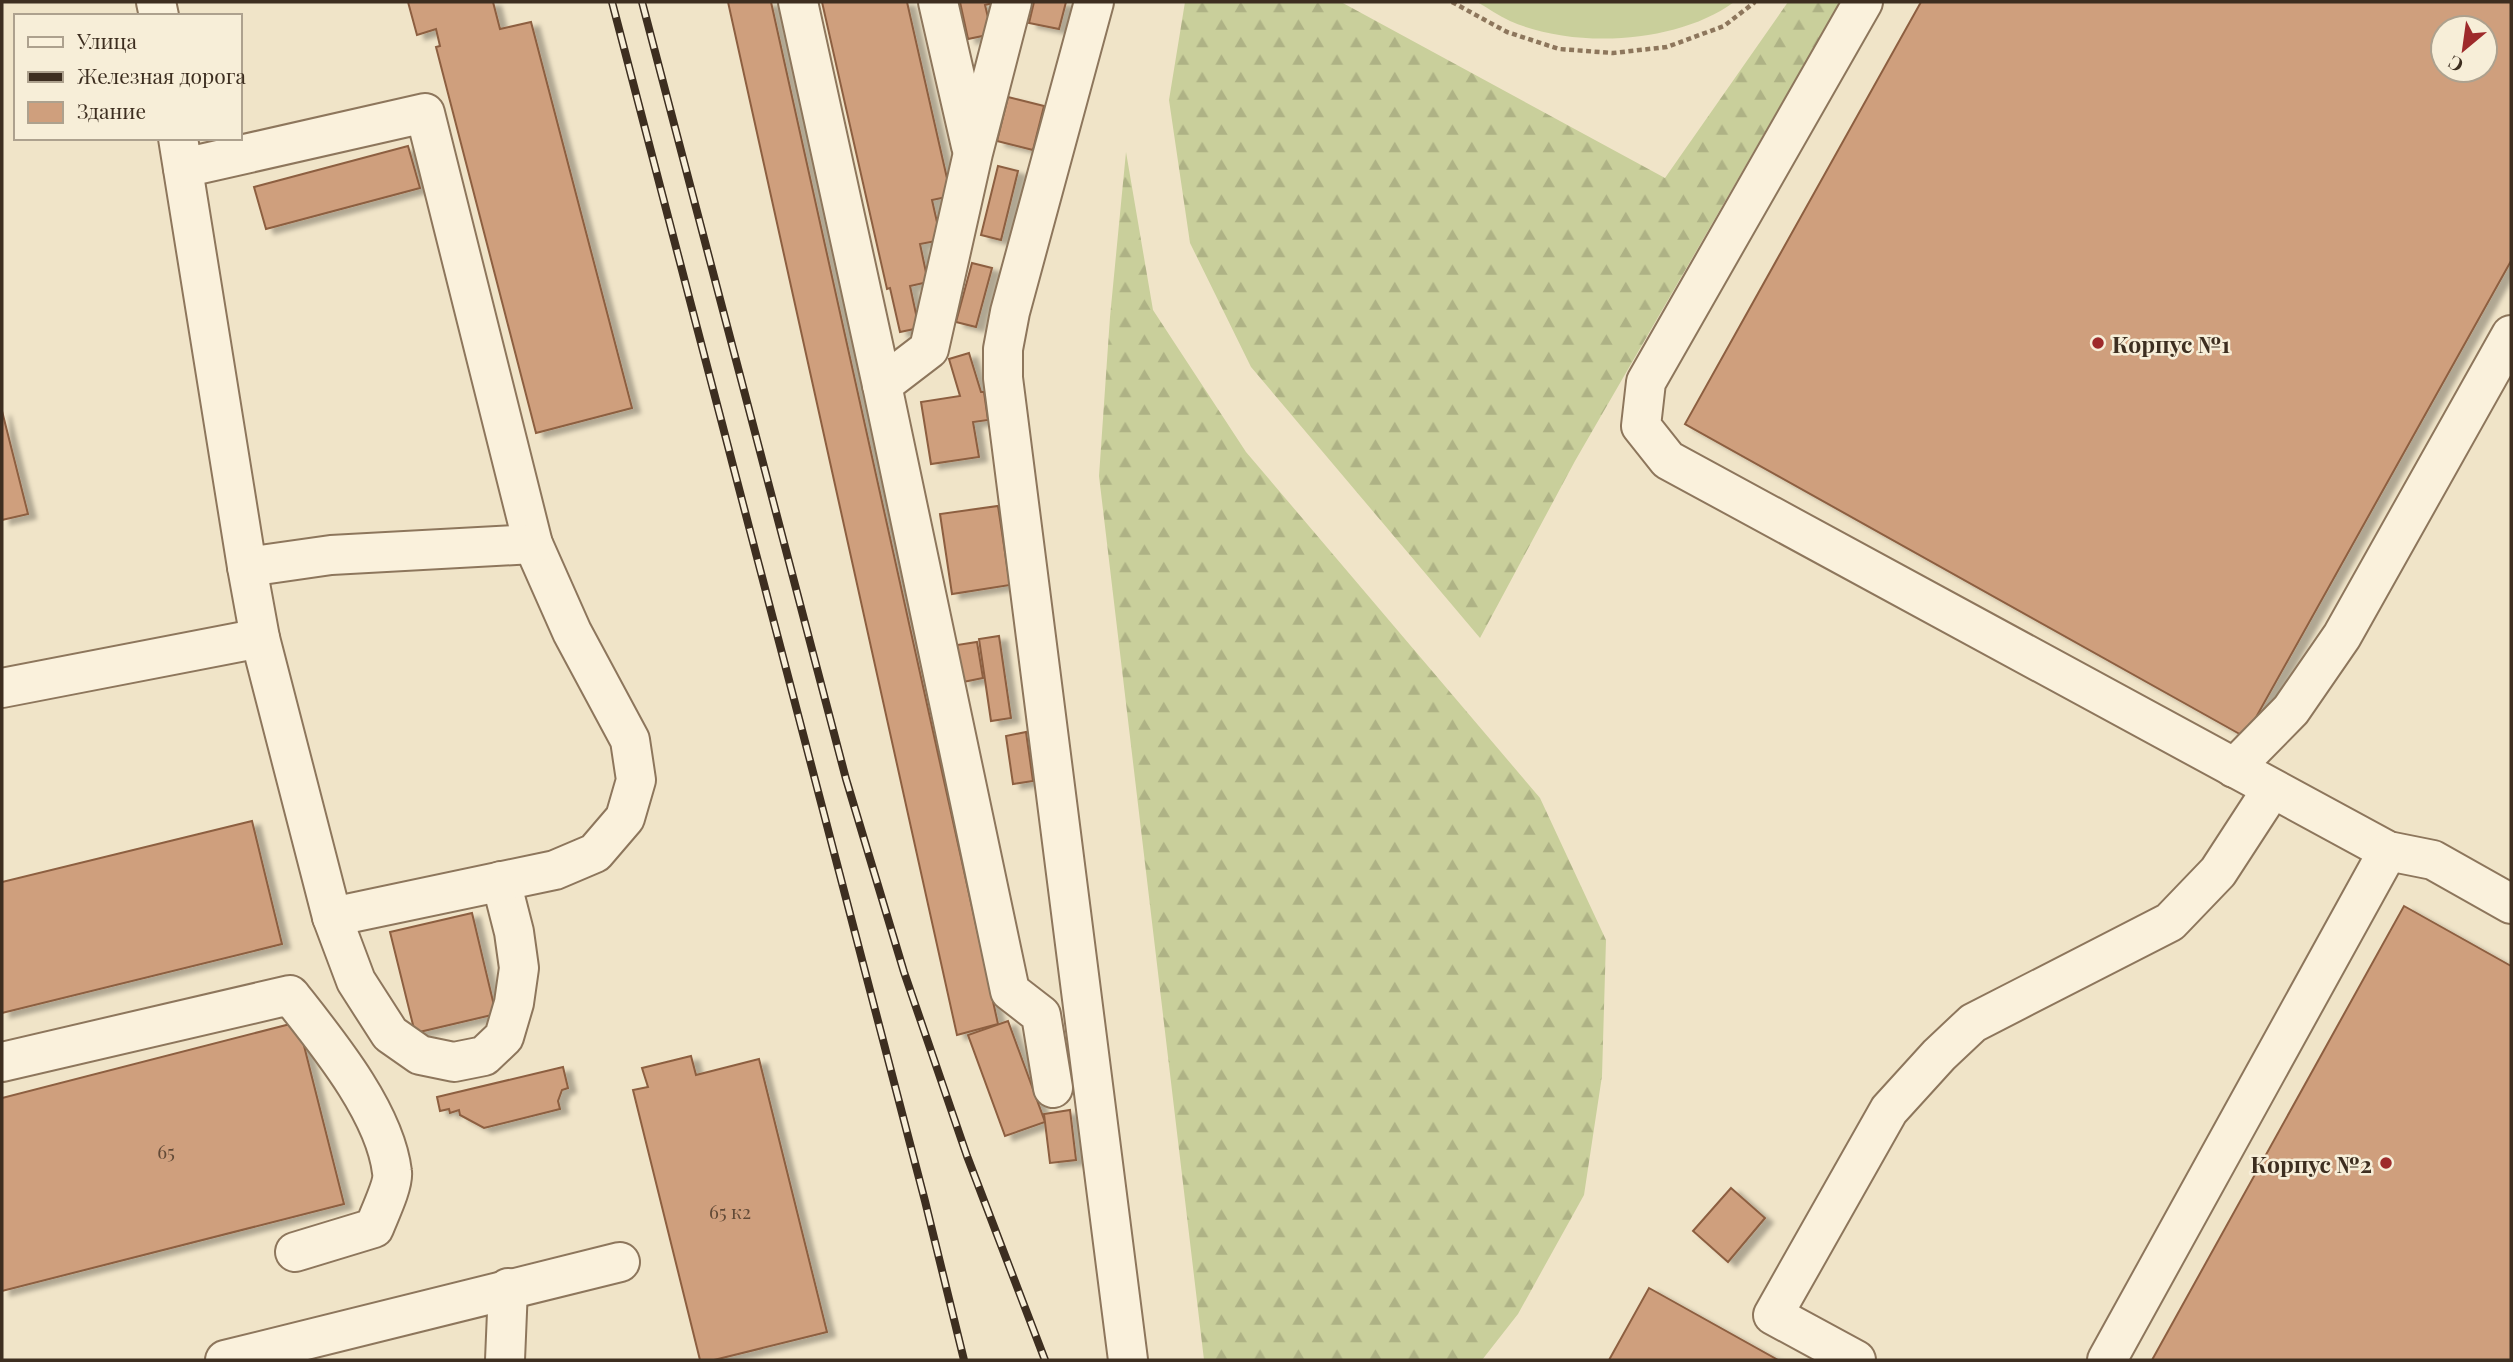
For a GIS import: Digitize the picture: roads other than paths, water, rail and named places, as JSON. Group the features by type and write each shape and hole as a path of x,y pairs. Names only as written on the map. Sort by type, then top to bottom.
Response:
{"lane":[{"path":"798,2 1010,991 1041,1015 1053,1088"},
{"path":"938,2 972,153"},
{"path":"882,385 929,349 972,153 1012,2"},
{"path":"1094,2 1010,312 1003,349 1003,378 1128,1360"},
{"path":"1863,2 1646,382 1641,426 1668,460 2388,852 2433,860 2511,904"},
{"path":"332,917 501,881 555,870 595,853 625,818 636,780 630,740 572,632 533,544 425,113 181,153 260,638 332,917 356,981 390,1034 420,1055 454,1062 484,1056 504,1037 514,1003 519,968 501,881"},
{"path":"2234,768 2291,710 2342,636 2511,335"},
{"path":"247,567 331,555 533,544"},
{"path":"2,688 260,638"},
{"path":"1856,1360 1773,1315 1889,1110 1939,1055 1973,1023 2170,922 2218,872 2272,789"},
{"path":"2107,1360 2388,852"},
{"path":"2,1062 289,995 320,1034 376,1116 393,1174 374,1228 295,1252"},
{"path":"225,1360 620,1262"},
{"path":"505,1360 508,1288"}],"railway":[{"path":"612,2 925,1201 964,1360"},
{"path":"642,2 846,779 904,972 967,1156 1045,1360"}],"place":[{"name":"Корпус №1","path":"2098,343"},
{"name":"Корпус №2","path":"2386,1163"}]}
